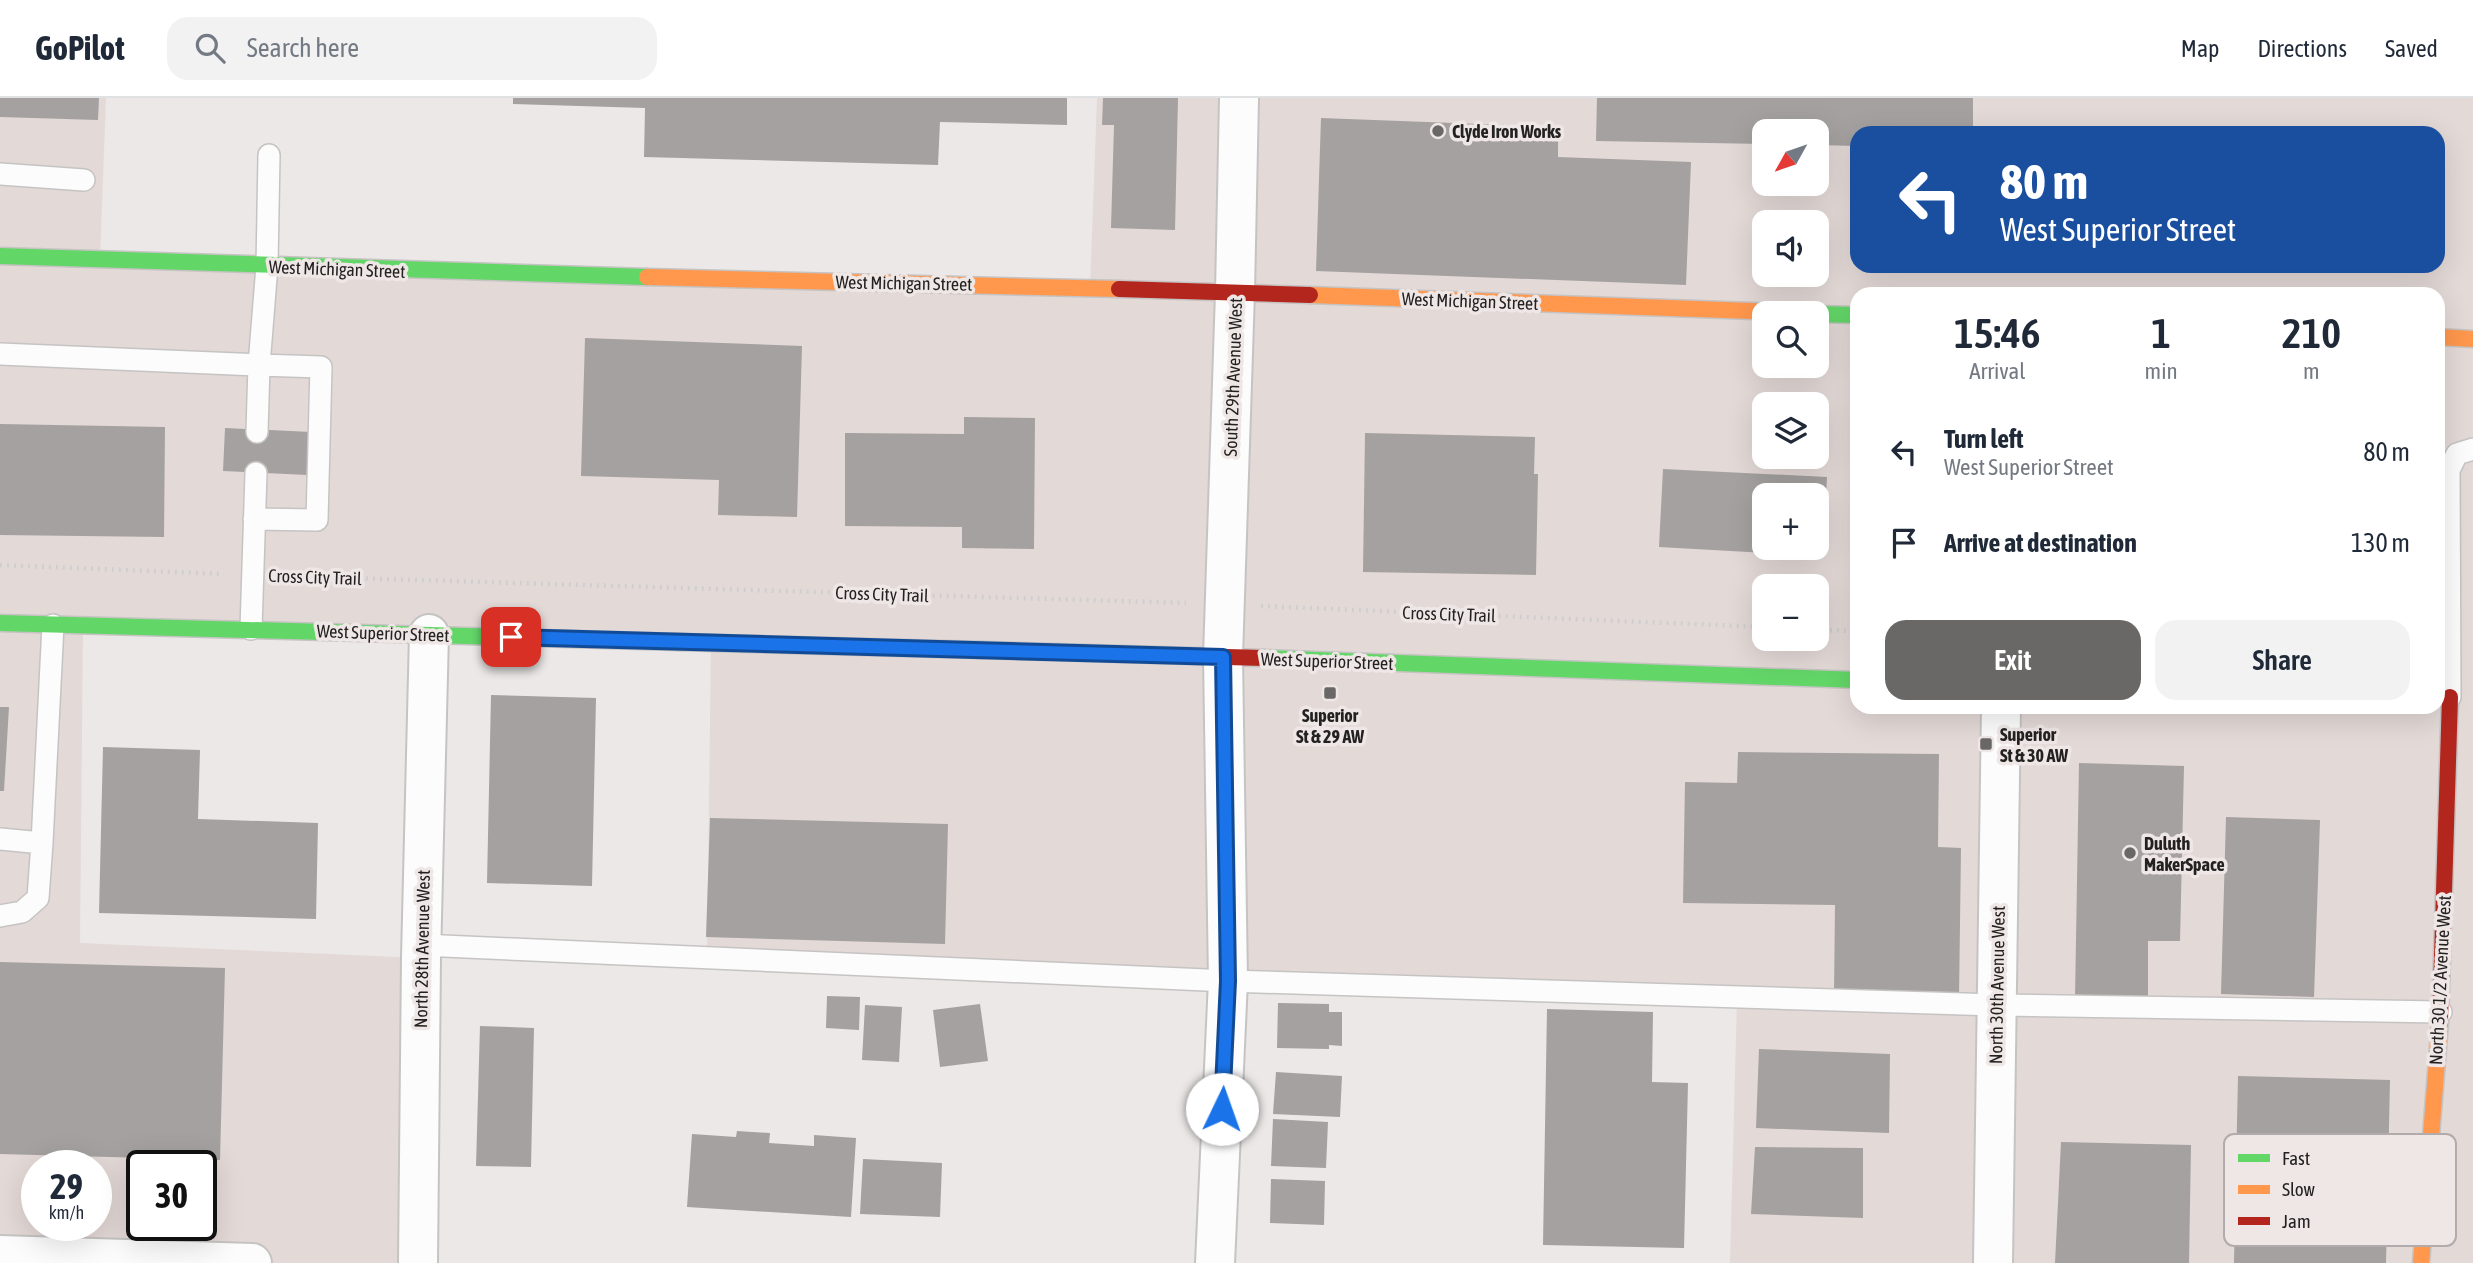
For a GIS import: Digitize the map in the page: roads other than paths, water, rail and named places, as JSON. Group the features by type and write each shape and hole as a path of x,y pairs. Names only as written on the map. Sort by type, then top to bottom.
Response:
{"street":[{"name":"South 29th Avenue West","path":"1215,1263 1228,981 1223,657 1239,98"},
{"name":"West Michigan Street","path":"0,256 267,266 1235,292 1752,311"},
{"path":"1829,314 1850,315"},
{"path":"2445,337 2473,339"},
{"name":"West Superior Street","path":"0,623 1223,657 1850,680"},
{"name":"North 28th Avenue West","path":"418,1263 421,945 429,634"},
{"name":"North 30 1/2 Avenue West","path":"2430,1134 2441,1012 2450,697"},
{"name":"North 30th Avenue West","path":"1993,1263 2001,714"},
{"path":"0,1255 252,1263"}],"lane":[{"path":"257,432 267,266 269,155"},
{"path":"0,174 85,180"},
{"path":"0,354 321,367 317,520 254,519"},
{"path":"2450,697 2449,470 2457,454 2473,449"},
{"path":"251,629 256,473"},
{"path":"0,916 22,912 38,898 53,625"},
{"path":"0,839 42,843"},
{"path":"421,945 1228,981 1996,1005 2441,1012"}],"place":[{"name":"Clyde Iron Works","path":"1438,131"},
{"name":"Superior St & 29 AW","path":"1330,693"},
{"name":"Superior St & 30 AW","path":"1986,744"},
{"name":"Duluth MakerSpace","path":"2130,853"}]}
